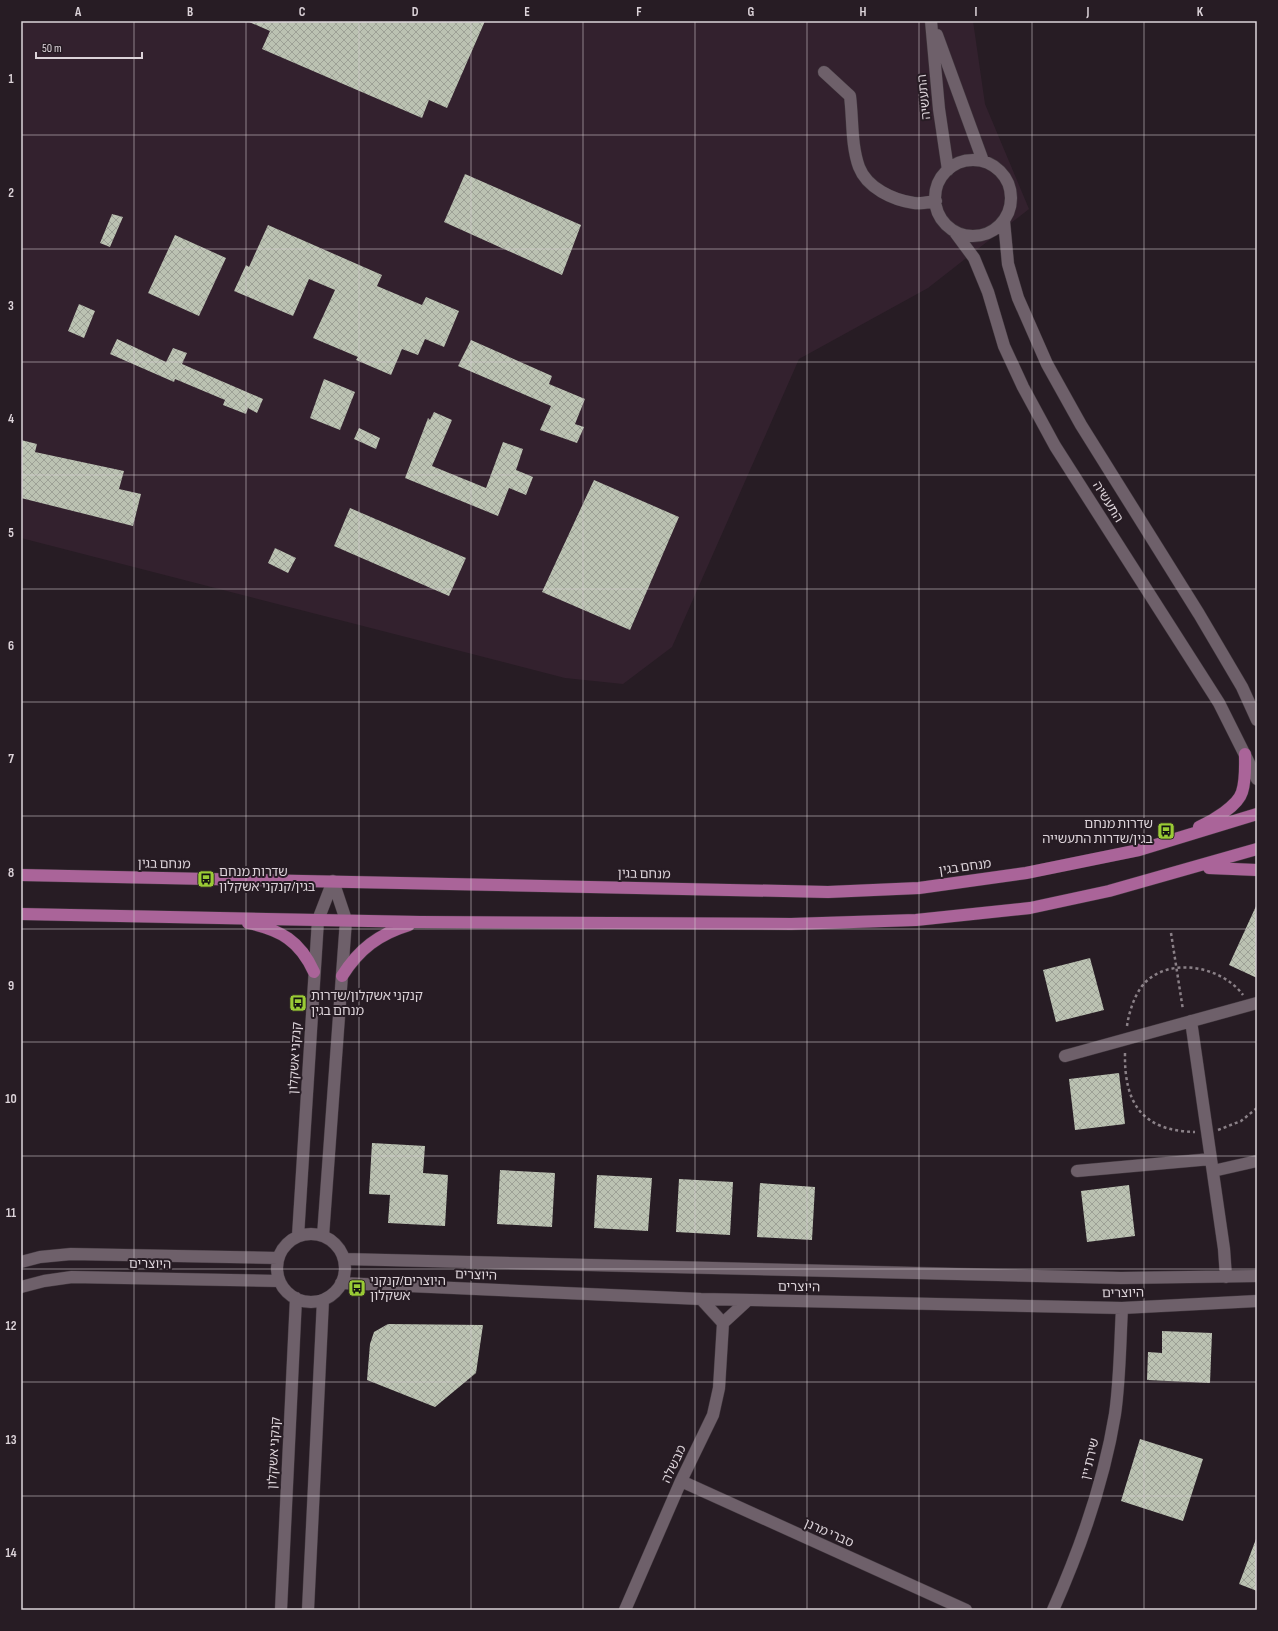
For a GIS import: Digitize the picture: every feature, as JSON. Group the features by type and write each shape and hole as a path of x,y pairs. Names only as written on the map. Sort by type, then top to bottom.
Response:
{"main road":[{"path":"1168,842 1213,820 1229,808 1242,793 1245,772 1245,754"},
{"name":"מנחם בגין","path":"21,875 828,892 919,888 1026,872 1123,853 1168,842 1257,814"},
{"path":"21,914 420,922 791,924 916,920 1030,908 1109,890 1193,868 1257,849"},
{"path":"1193,868 1239,868 1257,870"},
{"path":"223,918 256,925 277,932 295,943 307,956 314,972"},
{"path":"342,976 353,958 371,943 394,930 420,922"}],"street":[{"name":"התעשיה","path":"948,170 939,109 932,21 983,161"},
{"path":"824,72 850,96 854,142 859,168 874,188 897,199 915,203 936,201"},
{"path":"971,160 983,161 994,166 1004,175 1010,186 1011,206 1004,221 996,229 986,234 969,235 954,231 941,218 936,201 936,190 940,179 948,170 958,163 971,160"},
{"name":"התעשיה","path":"1004,221 1008,264 1018,298 1047,364 1106,466 1203,620 1242,687 1257,720"},
{"name":"התעשיה","path":"954,231 974,258 988,292 1004,346 1023,387 1055,446 1219,703 1257,779"},
{"path":"323,1236 346,920 333,881"},
{"name":"קנקני אשקלון","path":"298,1236 318,920 333,881"},
{"path":"1065,1056 1257,1003"},
{"path":"1188,1022 1212,1165 1224,1249 1226,1277"},
{"path":"1077,1171 1212,1165 1257,1161"},
{"path":"306,1234 323,1236 332,1241 340,1249 344,1259 345,1272 341,1283 336,1290 323,1300 309,1302 296,1298 289,1294 279,1281 276,1269 278,1258 288,1242 298,1236 306,1234"},
{"name":"היוצרים","path":"21,1262 40,1257 71,1254 278,1258"},
{"name":"היוצרים","path":"344,1259 822,1272 1121,1278 1257,1276"},
{"name":"היוצרים","path":"21,1287 44,1281 72,1277 279,1281"},
{"name":"היוצרים","path":"341,1283 701,1299 1122,1308 1257,1301"},
{"name":"קנקני אשקלון","path":"280,1610 296,1298"},
{"path":"701,1299 724,1323 748,1300"},
{"path":"308,1610 323,1300"},
{"name":"שירת יין","path":"1053,1610 1075,1561 1105,1462 1115,1414 1122,1308"},
{"name":"מבשלה","path":"625,1610 681,1482 713,1415 717,1402 724,1323"},
{"name":"סברי מרנן","path":"681,1482 966,1610"}],"path":[{"path":"1171,933 1188,1022"},
{"path":"1207,1132 1223,1129 1241,1121 1257,1108"}],"shaded area":[{"path":"21,21 973,21 985,104 1029,209 928,288 799,359 672,647 623,684 565,678 21,538"}],"building":[{"path":"247,21 485,21 447,108 429,100 422,118 262,49 270,31"},
{"path":"465,174 581,225 562,275 444,222"},
{"path":"112,214 123,217 110,247 100,243"},
{"path":"268,225 382,275 377,286 422,305 426,297 459,311 444,347 425,339 418,355 402,349 391,375 356,360 358,357 313,338 335,290 309,279 293,316 234,291 246,265 249,267"},
{"path":"175,235 226,258 199,316 148,293"},
{"path":"79,304 95,311 84,338 68,331"},
{"path":"117,339 166,362 173,348 187,353 182,364 263,399 257,413 248,408 246,414 223,405 225,400 175,379 174,382 110,354"},
{"path":"471,340 552,376 549,384 585,399 575,424 584,427 577,443 540,430 551,406 458,366"},
{"path":"324,379 355,392 340,430 310,418"},
{"path":"434,412 452,420 432,466 486,488 503,442 523,449 516,470 533,477 526,495 509,488 498,516 405,478 428,418 430,420"},
{"path":"359,428 380,438 376,449 354,439"},
{"path":"21,440 37,444 35,452 124,471 119,489 141,494 133,526 21,498"},
{"path":"594,480 679,517 630,630 542,592"},
{"path":"350,508 466,558 449,596 334,546"},
{"path":"275,548 296,558 288,573 268,563"},
{"path":"1257,904 1257,978 1229,965"},
{"path":"1090,958 1104,1010 1056,1022 1043,970"},
{"path":"1119,1073 1125,1124 1075,1130 1069,1079"},
{"path":"372,1143 425,1146 423,1173 448,1175 445,1226 388,1223 390,1195 369,1194"},
{"path":"500,1170 555,1173 552,1227 497,1224"},
{"path":"597,1175 652,1178 648,1231 594,1228"},
{"path":"679,1179 733,1182 730,1235 676,1232"},
{"path":"760,1183 815,1187 812,1240 757,1237"},
{"path":"1129,1185 1135,1236 1087,1242 1081,1191"},
{"path":"388,1324 483,1325 476,1373 435,1407 367,1380 370,1344 374,1332"},
{"path":"1162,1331 1212,1333 1210,1383 1147,1380 1148,1352 1162,1353"},
{"path":"1140,1439 1203,1459 1183,1521 1121,1501"},
{"path":"1257,1539 1257,1591 1239,1584"}],"place":[{"name":"שדרות מנחם בגין/שדרות התעשייה","path":"1166,831"},
{"name":"שדרות מנחם בגין/קנקני אשקלון","path":"206,879"},
{"name":"קנקני אשקלון/שדרות מנחם בגין","path":"298,1003"},
{"name":"היוצרים/קנקני אשקלון","path":"357,1288"}]}
